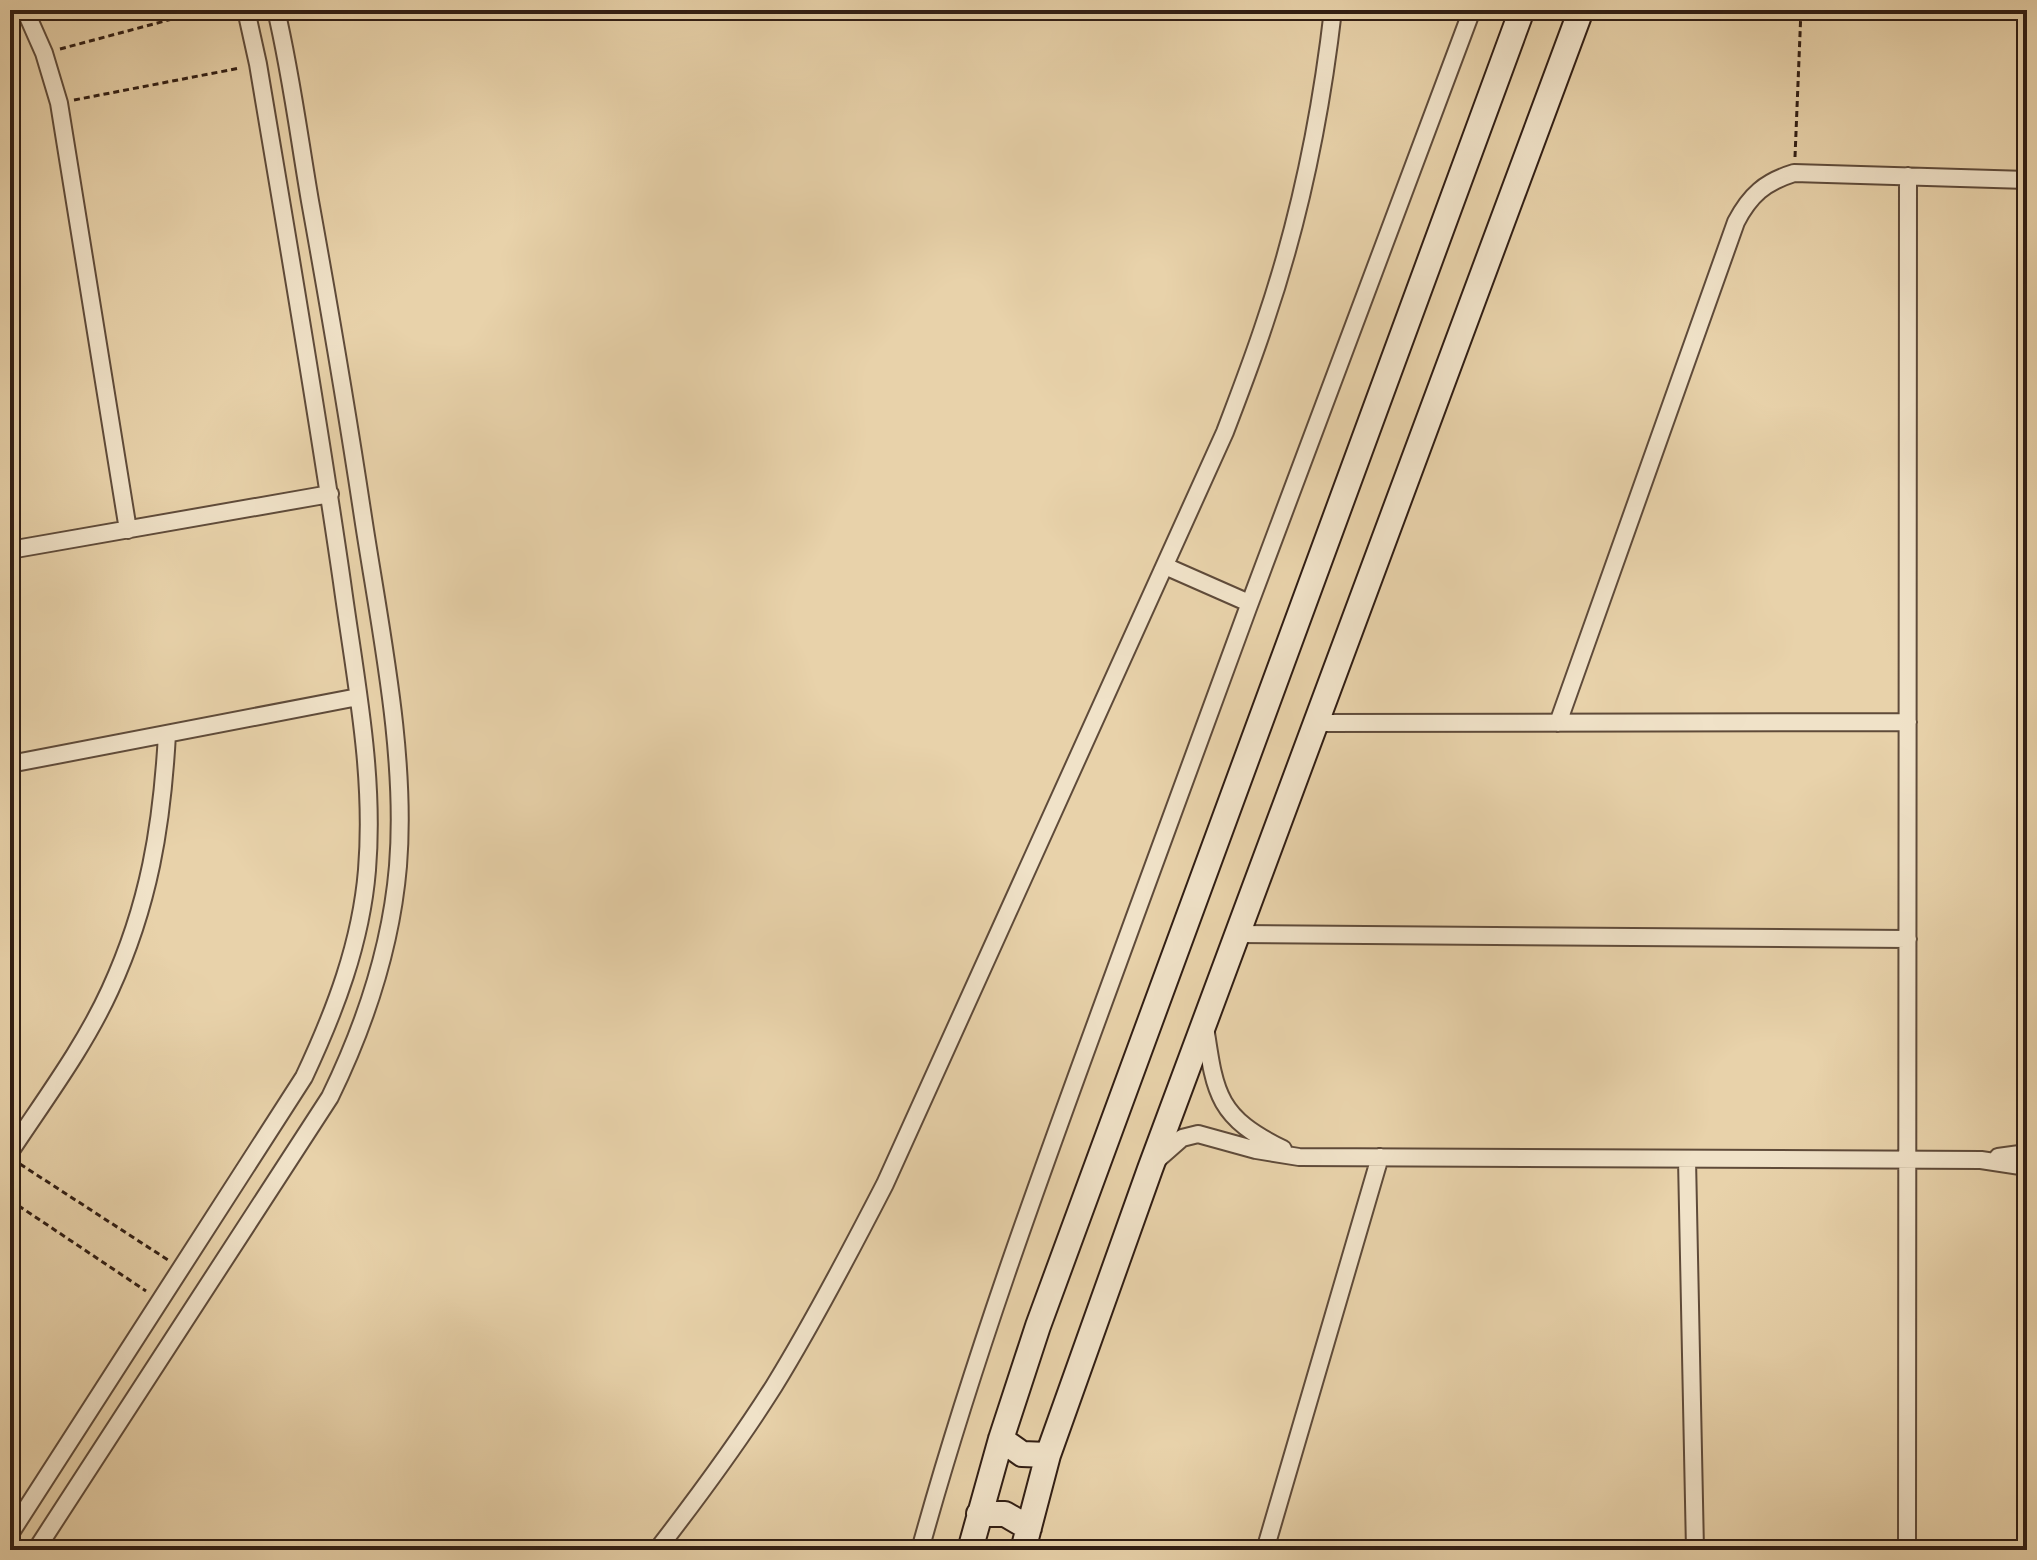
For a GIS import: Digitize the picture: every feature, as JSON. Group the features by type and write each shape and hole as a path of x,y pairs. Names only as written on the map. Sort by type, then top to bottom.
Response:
{"street":[{"path":"25,10 44,53 59,103 128,530"},
{"path":"10,1534 304,1077 327,1028 345,978 361,913 370,819 367,766 330,494 258,64 246,10"},
{"path":"36,1550 330,1097 369,1008 383,961 392,913 398,865 399,816 390,692 348,416 276,10"},
{"path":"657,1550 708,1484 773,1387 832,1287 885,1184 1225,432 1274,295 1299,201 1317,120 1333,10"},
{"path":"920,1550 977,1357 1014,1249 1249,603 1472,10"},
{"path":"970,1550 1001,1439 1048,1297 1522,10"},
{"path":"1026,1539 1048,1455 1150,1169 1581,10"},
{"path":"1558,723 1745,204 1758,189 1794,173 2027,180"},
{"path":"1907,1550 1908,176"},
{"path":"10,550 330,494"},
{"path":"1165,566 1249,603"},
{"path":"10,764 358,697"},
{"path":"1315,723 1908,722"},
{"path":"10,1155 78,1050 109,991 135,930 153,866 163,800 167,734"},
{"path":"1237,934 1908,939"},
{"path":"1204,1022 1213,1076 1221,1098 1234,1118 1251,1134 1299,1157"},
{"path":"1150,1169 1182,1138 1198,1134 1256,1150 1299,1157 1981,1160 2027,1153"},
{"path":"1265,1550 1380,1157"},
{"path":"1687,1159 1695,1550"},
{"path":"1981,1160 2027,1167"},
{"path":"1001,1439 1022,1454 1048,1455"},
{"path":"979,1514 1005,1514 1026,1539"}],"path":[{"path":"44,53 206,10"},
{"path":"1794,173 1801,10"},
{"path":"59,103 258,64"},
{"path":"10,1155 182,1269"},
{"path":"10,1200 161,1301"}]}
